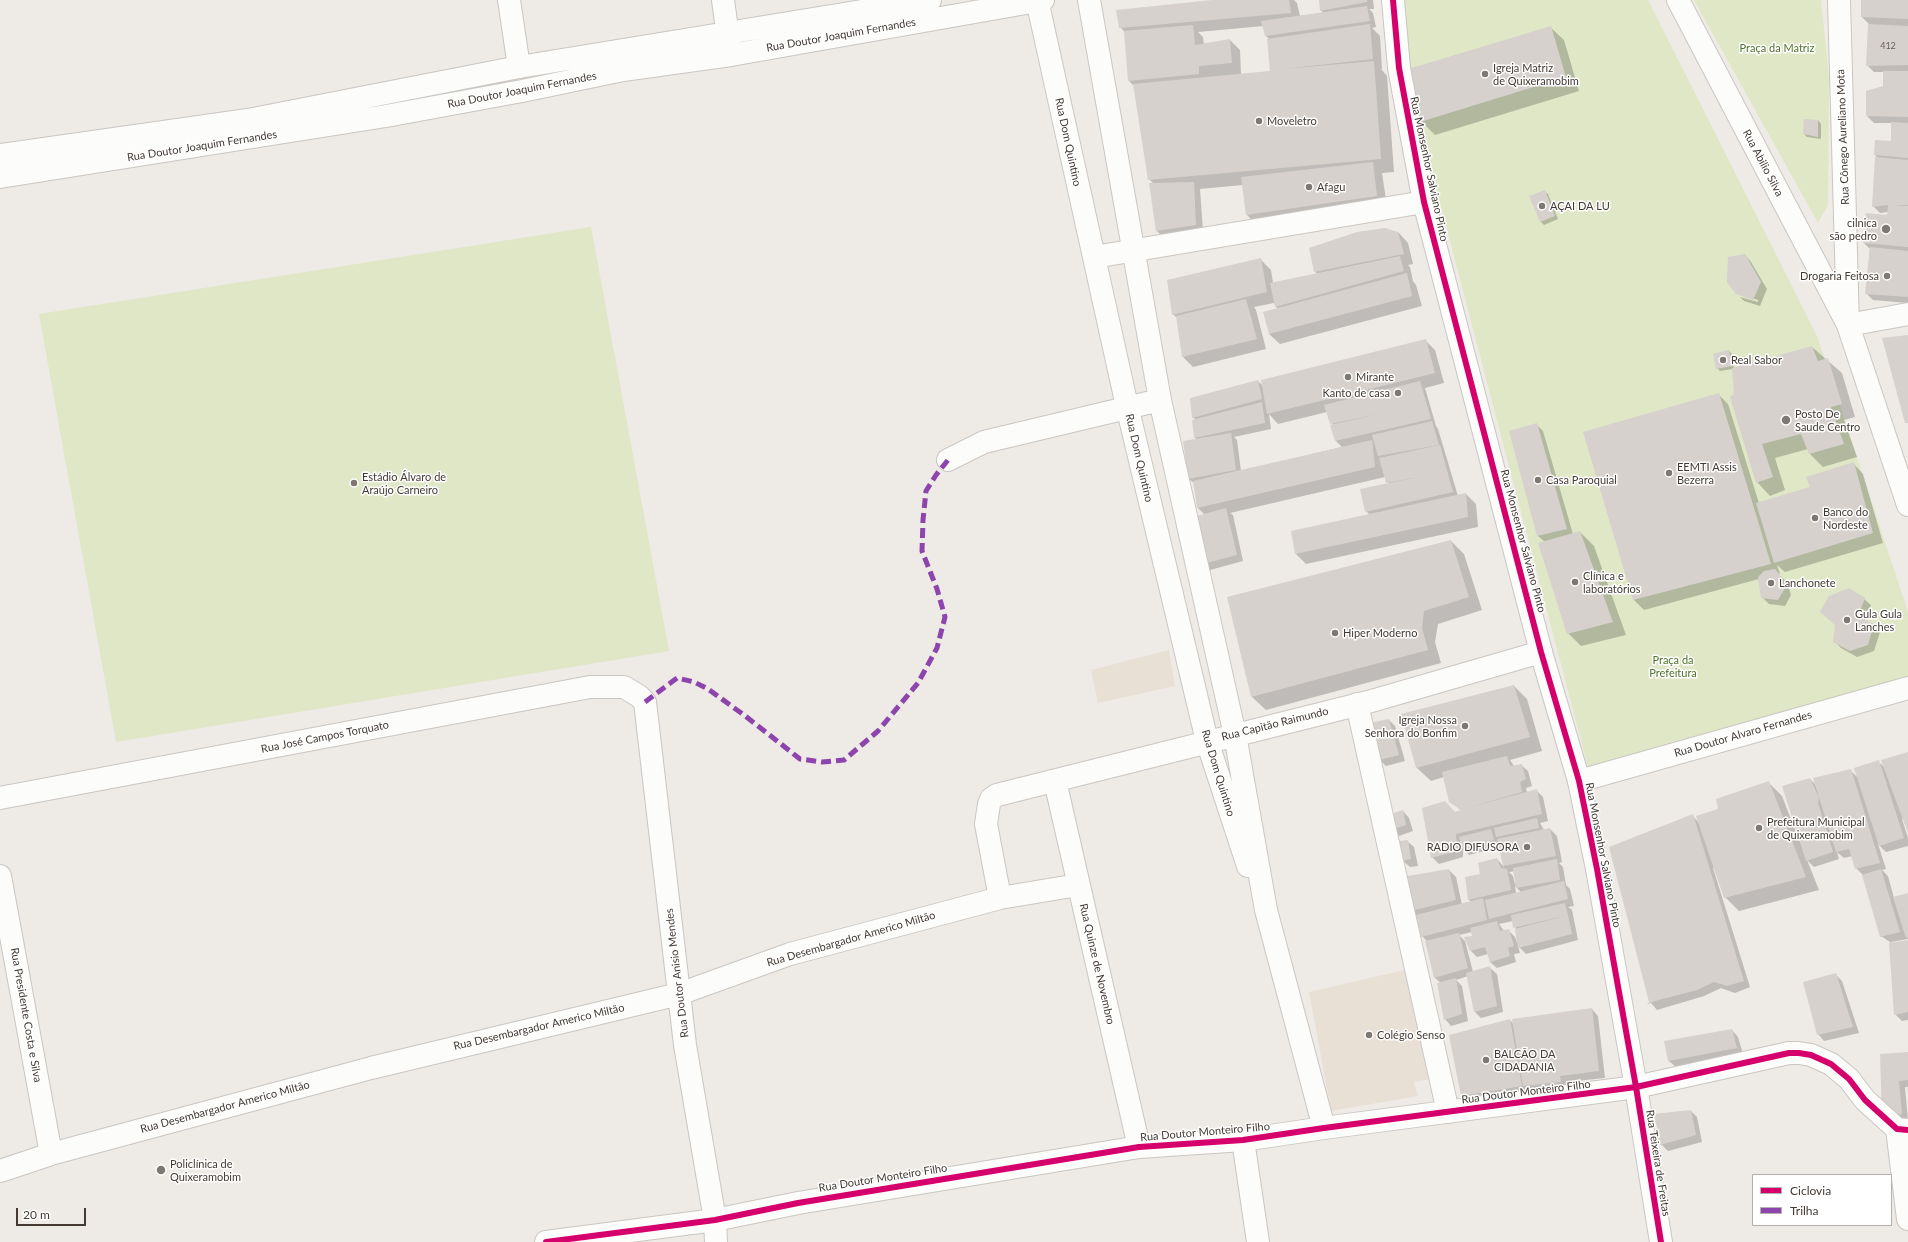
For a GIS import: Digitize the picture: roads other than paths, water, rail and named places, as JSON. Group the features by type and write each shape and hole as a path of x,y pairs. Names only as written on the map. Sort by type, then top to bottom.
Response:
{"street":[{"path":"509,0 519,67"},
{"path":"723,0 729,44"},
{"name":"Rua Doutor Joaquim Fernandes","path":"0,178 378,117 522,91 623,70 729,44 930,0"},
{"name":"Rua Doutor Joaquim Fernandes","path":"0,155 248,120 519,67 729,44 1039,0"},
{"name":"Rua Dom Quintino","path":"1039,0 1127,406 1207,741 1242,851 1266,910"},
{"name":"Rua Dom Quintino","path":"1089,0 1160,400 1235,734 1266,910 1324,1128"},
{"name":"Rua Monsenhor Salviano Pinto","path":"1393,0 1399,68 1424,202 1541,652 1579,781 1597,869 1636,1087"},
{"name":"Rua Abilio Silva","path":"1678,0 1848,325"},
{"name":"Rua Cônego Aureliano Mota","path":"1839,0 1848,325 1908,505"},
{"path":"1094,257 1132,249 1424,202"},
{"path":"1848,325 1908,314"},
{"path":"948,460 984,442 1127,406 1160,400"},
{"name":"Rua Capitão Raimundo","path":"1000,898 986,824 988,804 991,799 997,795 1357,704 1541,652"},
{"name":"Rua José Campos Torquato","path":"0,798 590,687 624,687 639,696 645,702"},
{"name":"Rua Doutor Alvaro Fernandes","path":"1579,781 1908,688"},
{"name":"Rua Doutor Anisio Mendes","path":"645,702 679,994 687,1052 715,1220 716,1242"},
{"path":"1357,704 1448,1112"},
{"name":"Rua Quinze de Novembro","path":"1055,781 1140,1147"},
{"name":"Rua Presidente Costa e Silva","path":"0,876 51,1154"},
{"name":"Rua Desembargador Americo Miltão","path":"0,1171 51,1154 371,1068 679,994 790,954 1000,898 1078,885"},
{"name":"Rua Doutor Monteiro Filho","path":"546,1242 715,1220 813,1200 1140,1147 1243,1140 1636,1087 1789,1053 1812,1055 1832,1064 1849,1079 1865,1100 1902,1130"},
{"name":"Rua Teixeira de Freitas","path":"1636,1087 1660,1242"},
{"path":"1902,1130 1908,1219"},
{"path":"1243,1140 1258,1242"}],"place":[{"name":"Igreja Matriz de Quixeramobim","path":"1485,74"},
{"name":"Moveletro","path":"1259,121"},
{"name":"Afagu","path":"1309,187"},
{"name":"AÇAI DA LU","path":"1542,206"},
{"name":"cilnica são pedro","path":"1886,229"},
{"name":"Drogaria Feitosa","path":"1887,276"},
{"name":"Real Sabor","path":"1723,360"},
{"name":"Mirante","path":"1348,377"},
{"name":"Kanto de casa","path":"1398,393"},
{"name":"Posto De Saude Centro","path":"1786,420"},
{"name":"EEMTI Assis Bezerra","path":"1669,473"},
{"name":"Casa Paroquial","path":"1538,480"},
{"name":"Estádio Álvaro de Araújo Carneiro","path":"354,483"},
{"name":"Banco do Nordeste","path":"1815,518"},
{"name":"Clínica e laboratórios","path":"1575,582"},
{"name":"Lanchonete","path":"1771,583"},
{"name":"Gula Gula Lanches","path":"1847,620"},
{"name":"Hiper Moderno","path":"1335,633"},
{"name":"Igreja Nossa Senhora do Bonfim","path":"1465,726"},
{"name":"Prefeitura Municipal de Quixeramobim","path":"1759,828"},
{"name":"RADIO DIFUSORA","path":"1527,847"},
{"name":"Colégio Senso","path":"1369,1035"},
{"name":"BALCÃO DA CIDADANIA","path":"1486,1060"},
{"name":"Policlínica de Quixeramobim","path":"161,1170"}],"park label":[{"name":"Praça da Matriz","path":"1777,48"},
{"name":"Praça da Prefeitura","path":"1673,666"}]}
